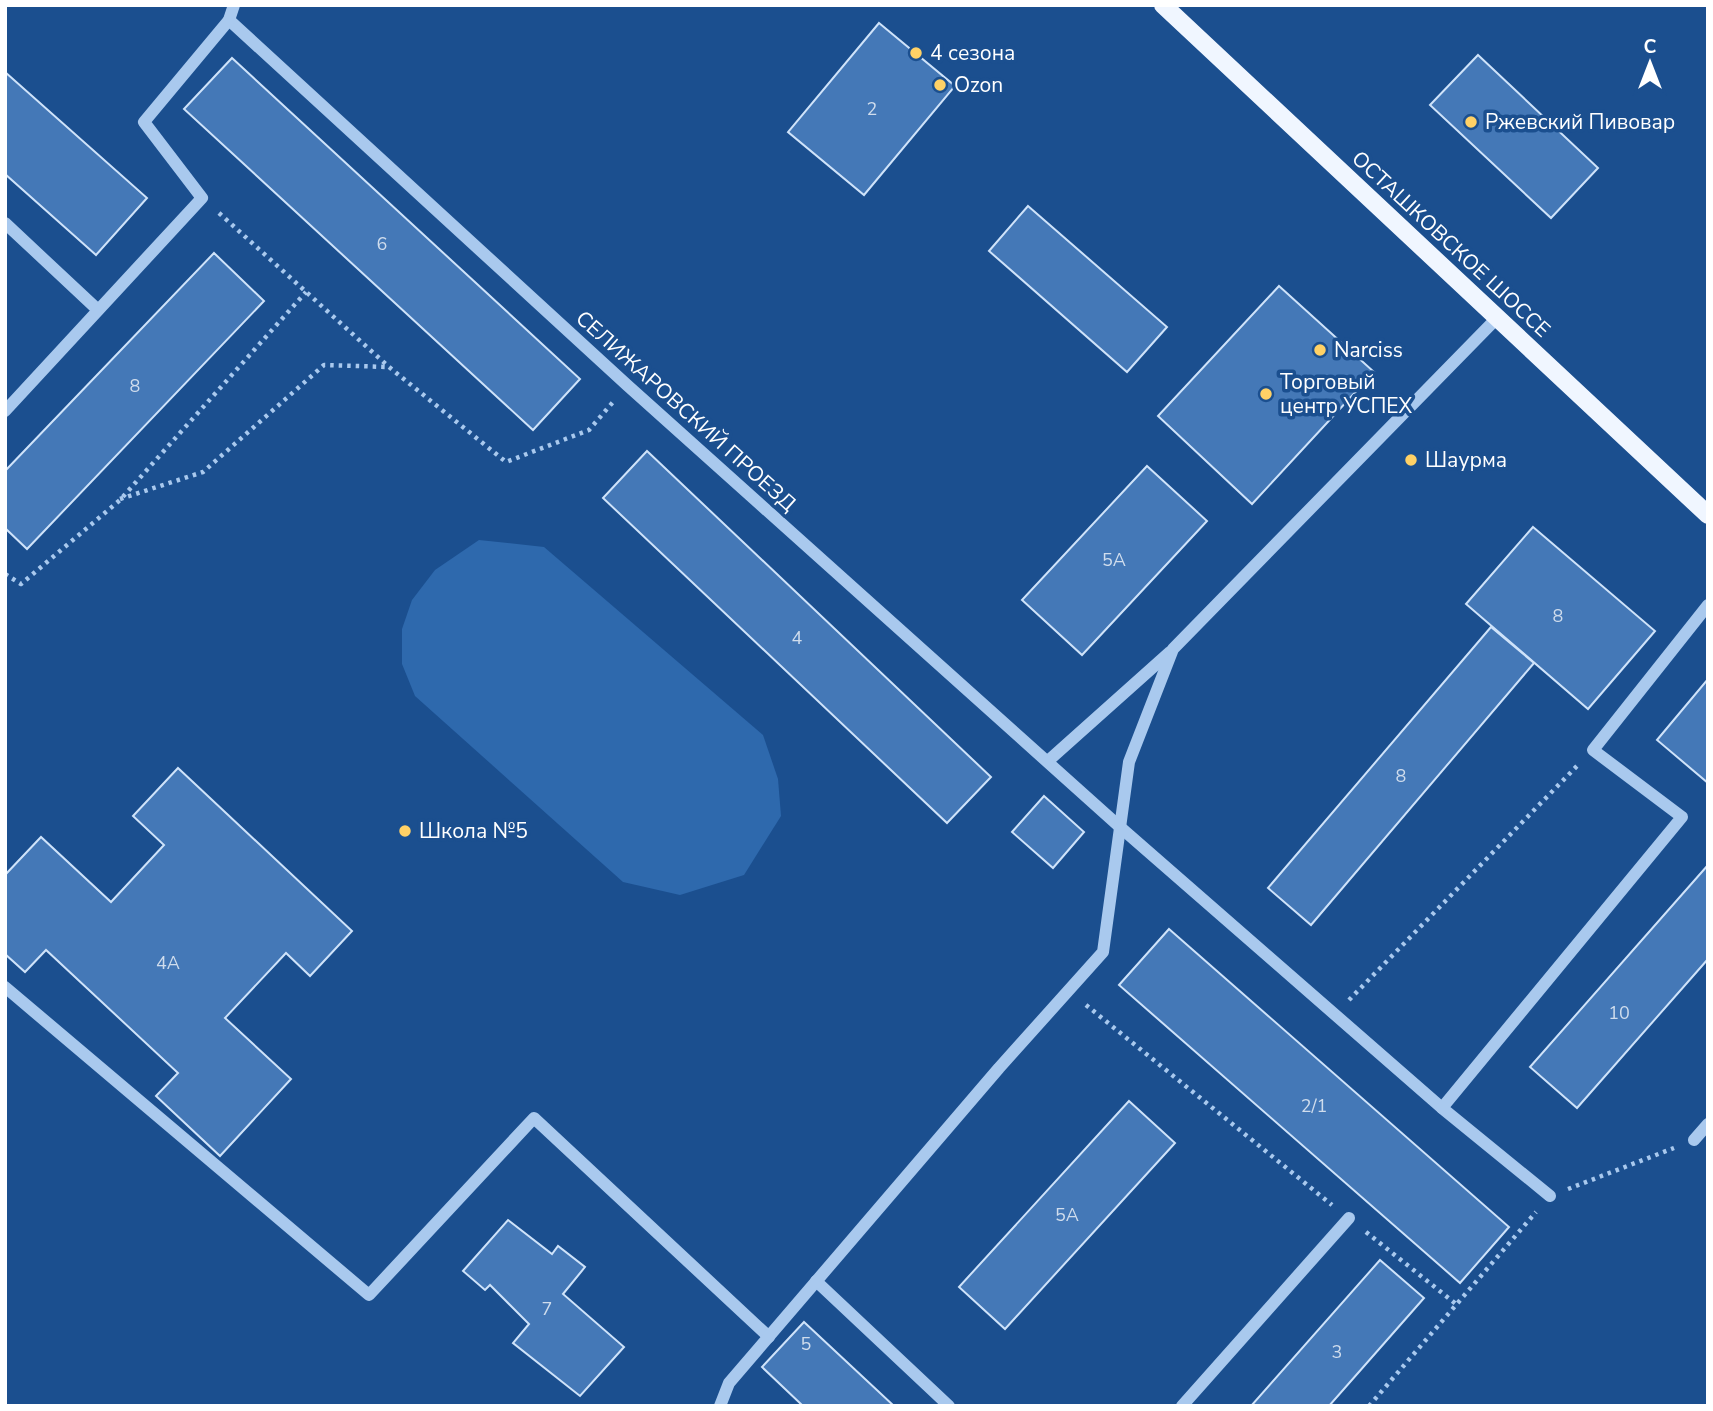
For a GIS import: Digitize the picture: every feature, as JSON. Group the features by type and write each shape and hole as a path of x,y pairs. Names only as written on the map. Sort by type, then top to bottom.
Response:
{"main road":[{"name":"ОСТАШКОВСКОЕ ШОССЕ","path":"1163,5 1708,515"}],"street":[{"path":"5,411 202,198 144,122 229,20 234,5"},
{"name":"СЕЛИЖАРОВСКИЙ ПРОЕЗД","path":"229,20 627,386 1120,827 1442,1108 1550,1196"},
{"path":"5,223 98,310"},
{"path":"1048,761 1173,649 1497,318"},
{"path":"1442,1108 1682,817 1593,750 1708,605"},
{"path":"720,1406 729,1383 1103,952 1129,762 1173,649"},
{"path":"5,987 369,1295 534,1118 769,1336"},
{"path":"1694,1140 1708,1125"},
{"path":"1182,1406 1349,1218"},
{"path":"816,1281 949,1406"}],"path":[{"path":"202,198 389,367 506,462 589,430 627,386"},
{"path":"5,574 21,584 120,500 306,292"},
{"path":"120,500 203,472 324,365 389,367"},
{"path":"1335,1015 1593,750"},
{"path":"1068,990 1456,1304"},
{"path":"1369,1406 1550,1196 1694,1140"}],"shaded area":[{"path":"479,540 544,547 763,735 778,779 781,816 744,875 680,895 623,882 415,696 402,664 402,629 412,600 435,570"}],"building":[{"path":"879,23 955,86 864,195 788,132"},
{"path":"1478,55 1598,168 1551,218 1430,105"},
{"path":"232,58 580,379 533,430 184,109"},
{"path":"5,72 147,198 96,255 5,174"},
{"path":"1028,206 1167,327 1127,372 989,251"},
{"path":"214,253 264,301 27,549 5,528 5,471"},
{"name":"Торговый центр УСПЕХ","path":"1279,286 1374,372 1252,504 1158,416"},
{"path":"647,451 991,777 947,823 603,498"},
{"path":"1147,466 1207,521 1082,655 1022,600"},
{"path":"1533,527 1655,631 1588,709 1466,604"},
{"path":"1491,627 1534,663 1311,925 1268,888"},
{"path":"1708,679 1708,783 1657,740"},
{"path":"178,768 352,931 310,976 286,953 225,1018 291,1079 220,1156 156,1096 178,1073 46,950 25,972 5,954 5,875 41,837 111,902 164,845 133,816"},
{"path":"1044,796 1084,832 1053,868 1012,832"},
{"path":"1708,865 1708,959 1577,1108 1530,1067"},
{"path":"1169,929 1509,1227 1460,1283 1119,985"},
{"path":"1129,1101 1175,1143 1005,1329 959,1287"},
{"path":"508,1220 552,1254 558,1246 585,1267 563,1294 624,1347 580,1396 513,1343 529,1324 490,1285 485,1290 463,1271"},
{"path":"1380,1260 1424,1298 1329,1406 1251,1406"},
{"path":"804,1322 894,1406 803,1406 762,1367"}],"place":[{"name":"4 сезона","path":"916,53"},
{"name":"Ozon","path":"940,85"},
{"name":"Ржевский Пивовар","path":"1471,122"},
{"name":"Narciss","path":"1320,350"},
{"name":"Торговый центр УСПЕХ","path":"1266,394"},
{"name":"Шаурма","path":"1411,460"},
{"name":"Школа №5","path":"405,831"}]}
